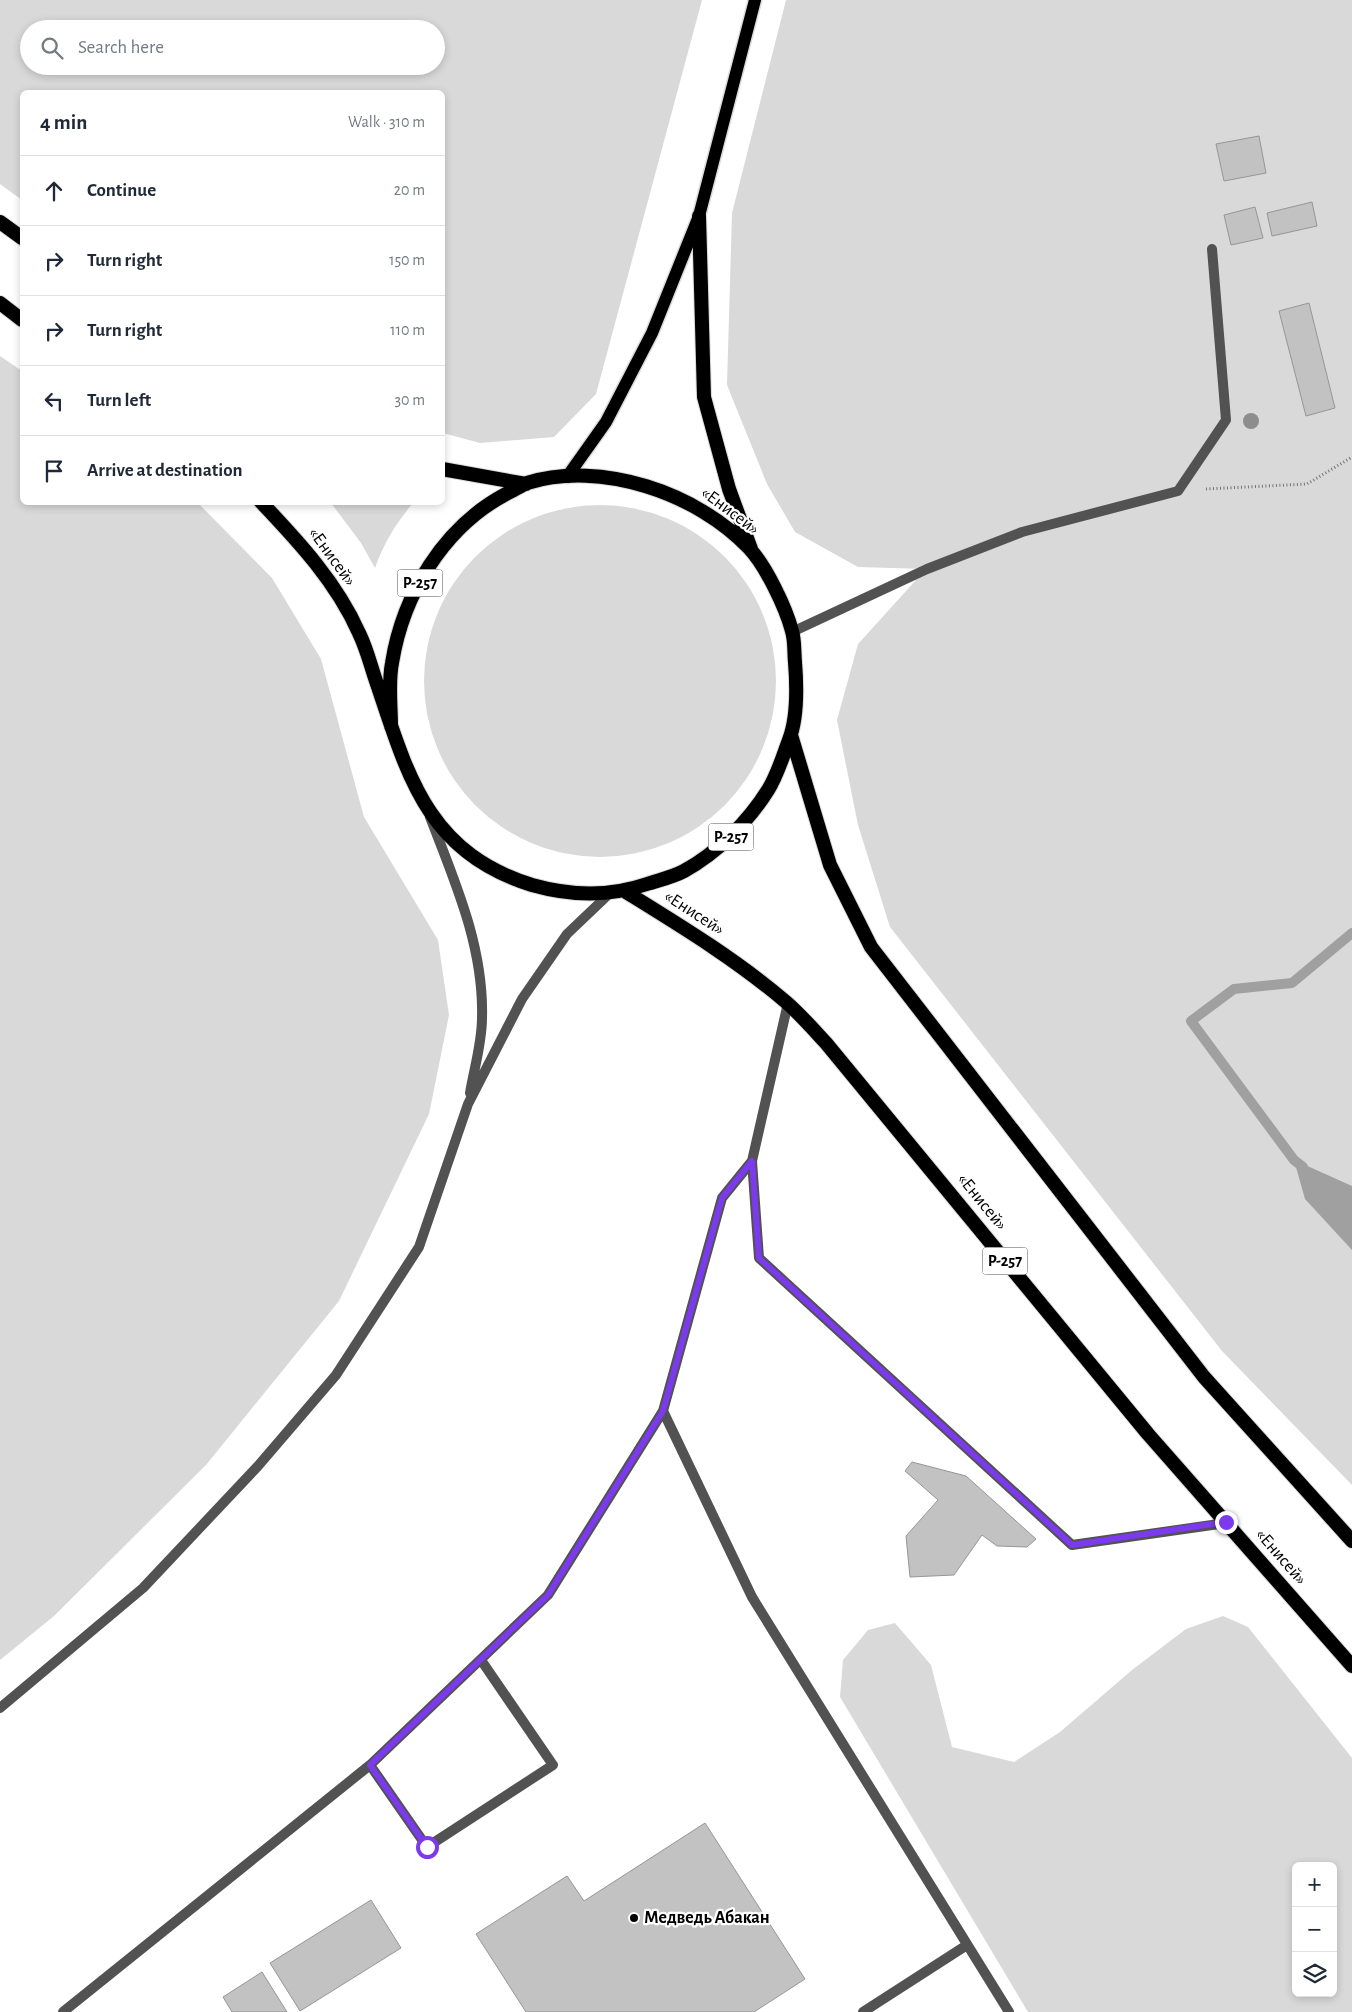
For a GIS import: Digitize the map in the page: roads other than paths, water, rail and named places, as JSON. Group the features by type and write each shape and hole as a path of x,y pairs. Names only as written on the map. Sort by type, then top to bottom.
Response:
{"highway":[{"path":"699,216 704,397 729,490 751,550"},
{"path":"0,222 20,237"},
{"path":"0,304 20,319"},
{"name":"«Енисей»","path":"445,470 526,484"},
{"name":"«Енисей»","path":"264,505 299,542 330,583 354,625 407,771 428,811 464,849 507,877 557,892 610,894 626,892 683,872 732,836 769,789 791,735 797,685 792,632 774,588 751,550 710,515 677,497 616,478 567,476 526,484 483,506 449,538 424,575 404,618 391,665 391,726"},
{"name":"«Енисей»","path":"791,735 830,866 871,948 1204,1377 1352,1541"},
{"name":"«Енисей»","path":"626,892 705,942 754,976 788,1003 826,1043 1148,1434 1352,1666"}],"main road":[{"path":"567,476 606,422 652,333 699,216 756,0"}],"street":[{"path":"792,632 926,569 1022,532 1178,491 1226,420 1212,249"},
{"path":"428,811 456,884 474,940 481,981 482,1020 468,1104"},
{"path":"0,1708 143,1588 258,1466 336,1375 418,1247 468,1104 522,999 567,934 610,894"},
{"path":"788,1003 752,1161 759,1258 1072,1545 1226,1522"},
{"path":"64,2012 370,1765 548,1595 663,1411 722,1198 752,1161"},
{"path":"663,1411 752,1597 1009,2012"},
{"path":"370,1765 427,1847 552,1765 481,1660"},
{"path":"863,2012 967,1946"}],"waterway":[{"path":"1303,1167 1294,1160 1191,1021 1234,989 1292,983 1352,933"}],"place":[{"name":"Медведь Абакан","path":"634,1918"}]}
